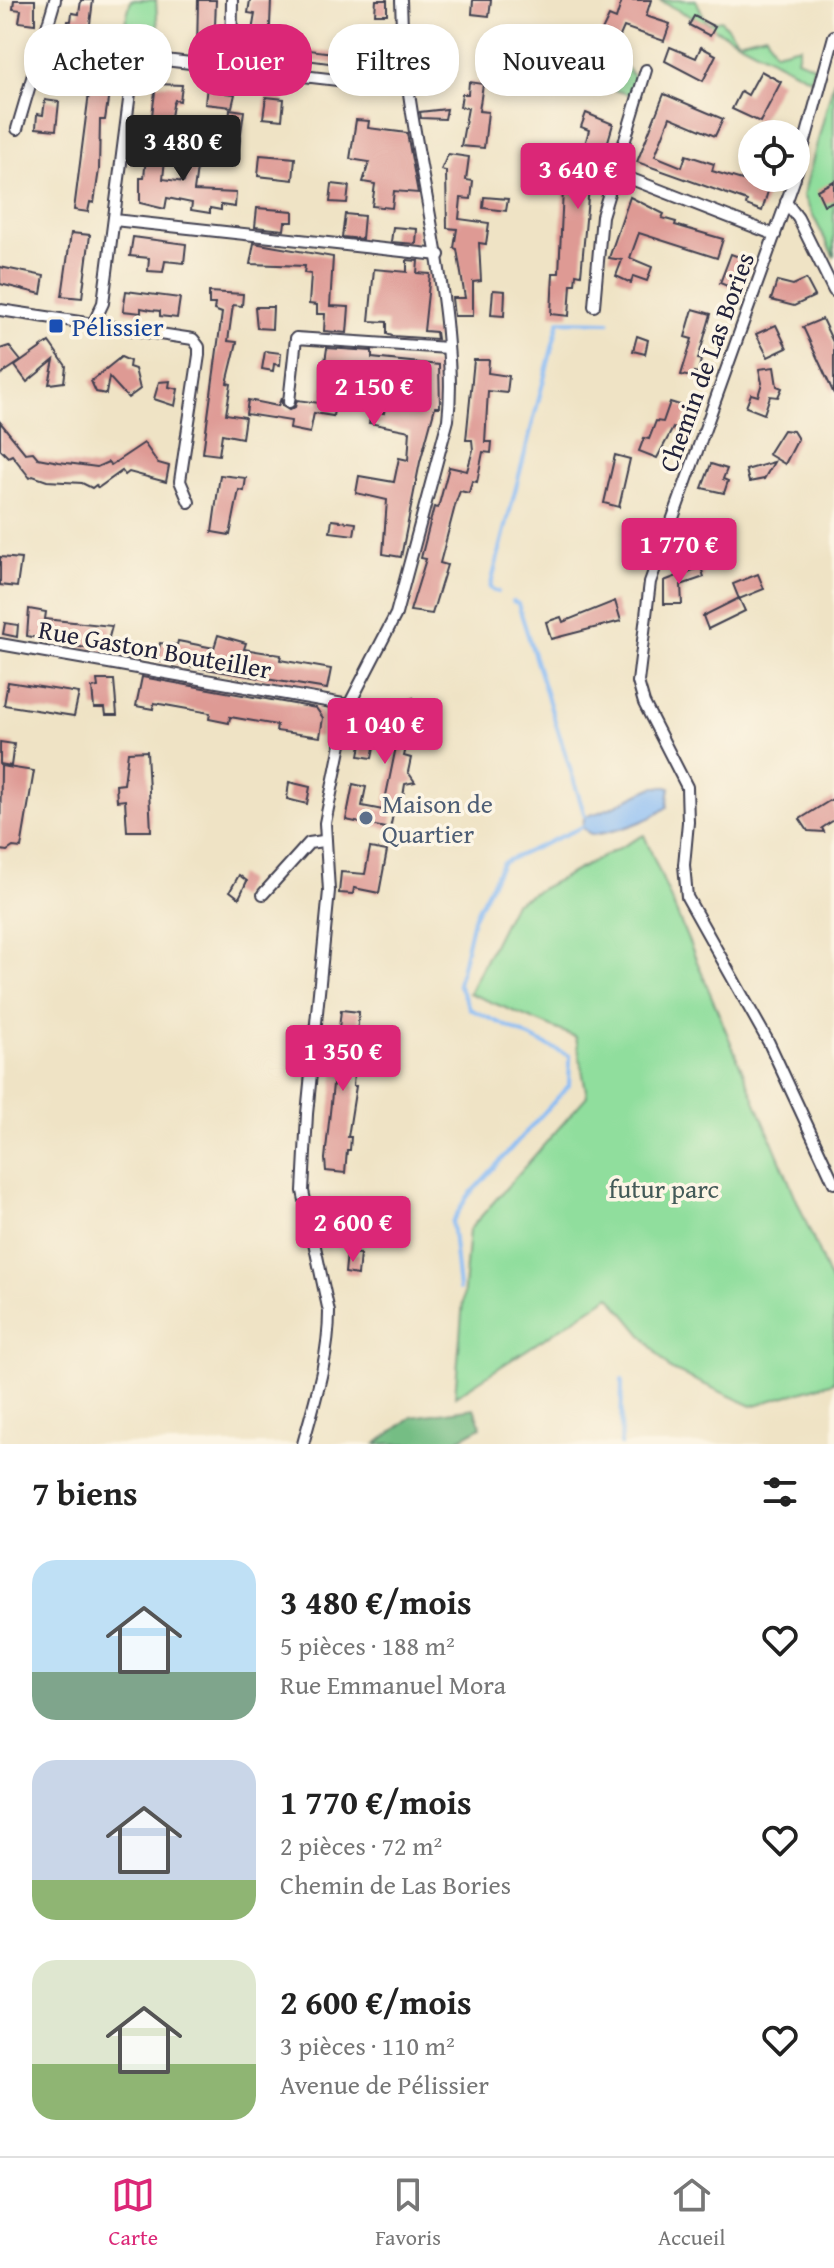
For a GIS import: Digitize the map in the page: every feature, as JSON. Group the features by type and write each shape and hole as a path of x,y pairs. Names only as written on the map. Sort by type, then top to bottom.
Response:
{"street":[{"path":"17,129 55,0"},
{"path":"232,0 232,24"},
{"path":"401,0 403,24"},
{"name":"Chemin de Las Bories","path":"810,122 834,36"},
{"path":"94,322 103,303 132,77 156,59 188,62"},
{"path":"594,306 602,216 646,70"},
{"path":"303,1444 326,1358 329,1331 329,1312 303,1191 307,1114 329,891 323,841 349,705 396,614 448,420 452,391 439,255 411,96"},
{"path":"616,173 775,235"},
{"name":"Chemin de Las Bories","path":"789,192 650,582 638,682 644,703 687,787 684,865 687,897 751,1007 834,1183"},
{"path":"786,202 798,218 834,291"},
{"path":"114,220 439,255"},
{"path":"0,310 185,336 199,347 180,481 189,502"},
{"path":"289,402 296,338 448,348"},
{"name":"Rue Gaston Bouteiller","path":"0,644 349,705"},
{"path":"263,894 309,843 323,841"}],"green space":[{"path":"131,0 156,0 158,24 125,24"},
{"path":"659,0 696,0 707,23 721,20 738,41 766,34 775,52 800,46 797,59 814,66 810,79"},
{"path":"834,80 834,257 803,196 804,192 810,192 810,170"},
{"name":"futur parc","path":"644,835 834,1289 834,1382 752,1406 670,1369 610,1296 455,1396 469,1230 587,1096 576,1037 469,993 514,903"},
{"path":"474,1408 481,1427 450,1444 376,1444 412,1417"}],"water":[{"path":"654,787 670,787 667,807 641,822 591,835 582,827 585,816"}],"building":[{"path":"14,0 35,0 35,24 19,22 21,10 13,9"},
{"path":"81,0 93,0 90,24 68,24 72,13 79,14"},
{"path":"198,0 216,0 215,24 198,24"},
{"path":"250,0 271,0 270,24 253,24 255,14 248,13"},
{"path":"376,0 387,0 387,14 375,14"},
{"path":"473,0 491,0 489,16 472,14"},
{"path":"622,0 651,0 646,16 670,24 664,41 633,30 633,24 605,24 609,16 616,19"},
{"path":"694,16 715,27 710,36 689,25"},
{"path":"670,47 696,58 701,47 716,55 703,81 665,61"},
{"path":"312,50 328,52 328,63 312,61"},
{"path":"761,71 781,82 761,120 732,109 741,91 748,95"},
{"path":"469,82 475,83 475,96 481,96 479,111 488,112 484,148 461,146 468,108 460,107 462,94 468,94"},
{"path":"172,85 182,85 180,101 175,100 173,105 168,134 150,131 154,96 172,96"},
{"path":"664,94 723,119 715,136 670,117 655,156 682,167 686,155 714,164 712,171 738,179 738,192 768,192 762,211 746,205 747,201 637,162"},
{"path":"89,96 109,96 105,120 100,120 99,170 94,203 90,202 88,212 74,210"},
{"path":"206,96 235,96 232,107 205,104"},
{"path":"266,97 284,99 282,120 263,118"},
{"path":"45,100 59,102 56,130 36,128 37,114 43,115"},
{"path":"230,109 244,111 239,147 228,145"},
{"path":"447,109 445,119 421,118 420,112"},
{"path":"586,113 613,124 594,189 589,187 581,275 576,274 575,284 571,284 569,316 551,314 553,273 559,273 563,190 573,156 581,159 589,130 581,127"},
{"path":"356,120 369,121 368,128 407,133 418,193 394,191 392,208 372,206 375,184 363,182 369,162 350,159"},
{"path":"200,142 221,144 219,162 198,160 194,191 236,193 235,207 221,205 221,210 210,208 210,213 191,210 192,203 167,198 165,209 140,203 140,178 144,178 146,157 165,159 163,179 184,182 193,148 199,148"},
{"path":"448,154 469,157 466,180 473,181 471,199 461,198 459,219 489,223 486,244 479,243 481,281 473,282 473,316 454,316 452,298 465,298 457,249 454,248 457,229 447,228 446,171 441,170"},
{"path":"260,155 295,158 293,180 258,176"},
{"path":"834,181 834,201 824,205 817,190"},
{"path":"332,184 349,186 347,203 330,202"},
{"path":"484,197 508,199 506,211 483,208"},
{"path":"630,197 664,214 662,218 676,222 675,225 723,239 717,258 639,233 630,258 652,267 647,281 633,276 631,283 616,276 622,260 609,258"},
{"path":"257,208 293,211 293,222 285,222 284,230 255,227"},
{"path":"345,214 364,216 362,239 342,237"},
{"path":"393,227 417,229 416,244 391,242"},
{"path":"71,233 90,235 82,298 62,296"},
{"path":"133,237 186,244 184,263 165,261 163,272 148,271 149,258 130,256"},
{"path":"254,243 333,257 330,306 349,307 347,333 324,331 325,314 317,314 317,305 309,304 311,274 304,273 305,266 250,264"},
{"path":"731,254 747,260 739,282 735,280 732,288 720,283"},
{"path":"407,260 418,261 417,273 430,274 424,331 436,332 437,339 392,336 387,334 387,322 369,321 374,269 407,272"},
{"path":"0,267 44,276 41,294 0,284"},
{"path":"806,279 815,296 794,306 771,300 777,281 793,285"},
{"path":"493,290 505,291 504,316 491,315"},
{"path":"126,291 180,298 177,318 160,316 160,311 141,308 141,313 123,311"},
{"path":"209,292 243,294 242,306 233,305 228,341 237,342 227,383 231,384 226,414 245,417 242,438 222,434 219,455 203,453 222,313 214,310 215,304 209,304"},
{"path":"255,307 273,307 272,329 257,328"},
{"path":"693,309 711,314 698,359 701,360 698,373 694,372 693,377 681,375 692,339 685,337"},
{"path":"822,319 834,344 834,394 803,327"},
{"path":"776,325 787,348 768,357 756,334"},
{"path":"637,336 648,340 645,354 633,351"},
{"path":"49,342 66,366 64,382 49,384 54,360 27,382 15,366"},
{"path":"9,346 21,361 0,375 0,349"},
{"path":"327,348 372,351 372,358 439,365 440,407 435,407 420,462 401,557 383,554 387,500 356,493 359,476 394,482 399,458 408,460 410,431 369,423 372,411 384,413 386,399 419,400 422,377 410,376 411,372 359,367 355,395 337,393 333,416 314,413 310,433 290,429 291,421 246,414 248,400 278,406 281,398 282,406 289,410 295,407 297,400 319,403"},
{"path":"265,351 281,353 280,365 274,364 273,371 262,369"},
{"path":"121,357 130,361 129,367 135,369 140,389 128,398 109,377 106,394 96,392 91,381"},
{"path":"474,360 489,360 488,373 509,376 507,393 488,391 485,442 492,442 491,453 483,452 477,482 472,481 469,493 460,491 440,563 447,565 432,614 410,611 426,559 421,558 434,507 438,508 449,467 467,471 473,450 472,440 466,440"},
{"path":"774,367 777,386 782,388 778,397 770,396 764,414 746,407 751,394 758,396 762,383 759,369"},
{"path":"170,381 169,387 178,389 175,406 154,399 159,382"},
{"path":"670,402 689,408 680,431 673,428 657,458 639,451 644,438 649,439 656,421 663,422"},
{"path":"0,422 25,453 33,452 38,458 59,462 97,467 108,462 111,465 144,443 158,463 169,466 166,482 129,472 125,475 122,471 98,488 96,485 92,488 82,483 30,478 12,455 8,457 0,449"},
{"path":"783,430 793,431 798,439 785,464 768,454"},
{"path":"615,455 630,459 619,507 604,503"},
{"path":"774,462 764,479 749,482 746,470"},
{"path":"711,464 727,469 723,479 728,481 724,493 702,488"},
{"path":"220,475 246,478 244,491 239,490 230,535 212,532"},
{"path":"332,520 356,523 354,535 330,532"},
{"path":"0,557 21,559 17,587 0,585"},
{"path":"701,567 704,577 681,585 682,604 664,604 664,581"},
{"path":"758,574 764,589 739,599 733,584"},
{"path":"739,598 745,611 708,629 703,616"},
{"path":"615,601 621,621 551,639 546,622 561,617 563,622"},
{"path":"29,609 46,612 45,619 112,626 105,652 27,636"},
{"path":"5,623 18,625 17,637 3,634"},
{"path":"218,635 246,643 244,649 281,655 280,660 331,669 327,689 157,661 160,643 177,645 178,641 214,648"},
{"path":"142,677 316,708 323,718 320,737 276,731 277,725 230,717 229,723 209,719 210,713 154,703 153,709 136,706"},
{"path":"97,680 114,680 117,715 106,715 105,708 94,708 92,688 98,687"},
{"path":"8,682 79,693 74,716 4,705"},
{"path":"413,698 418,716 413,718 404,756 411,758 408,772 415,782 405,784 402,802 396,800 390,829 346,820 353,784 366,787 362,806 383,810 397,742 376,738 372,758 359,756 365,720 393,725 389,711"},
{"path":"0,742 14,744 11,766 0,764"},
{"path":"147,751 151,831 127,831 125,800 117,801 116,785 124,784 128,752"},
{"path":"1,766 34,771 21,848 13,847 7,851 0,850"},
{"path":"289,782 310,787 307,804 287,799"},
{"path":"834,798 834,820 822,828 824,832 808,831 800,819"},
{"path":"370,848 387,851 379,893 354,888 353,894 339,893 341,872 365,874"},
{"path":"239,875 247,881 239,898 230,891"},
{"path":"341,1010 359,1012 357,1035 361,1035 360,1047 356,1047 353,1086 356,1086 345,1173 326,1171 325,1159"},
{"path":"347,1253 360,1254 358,1275 345,1273"}],"waterway":[{"path":"498,592 490,588 559,321 609,322"},
{"path":"513,601 518,604 585,816"},
{"path":"459,1289 452,1222 468,1196 569,1085 570,1056 470,1009 458,984 473,919 502,863 582,827"},
{"path":"621,1444 622,1379"}],"place":[{"name":"Pélissier","path":"56,326"},
{"name":"Maison de Quartier","path":"366,818"}]}
